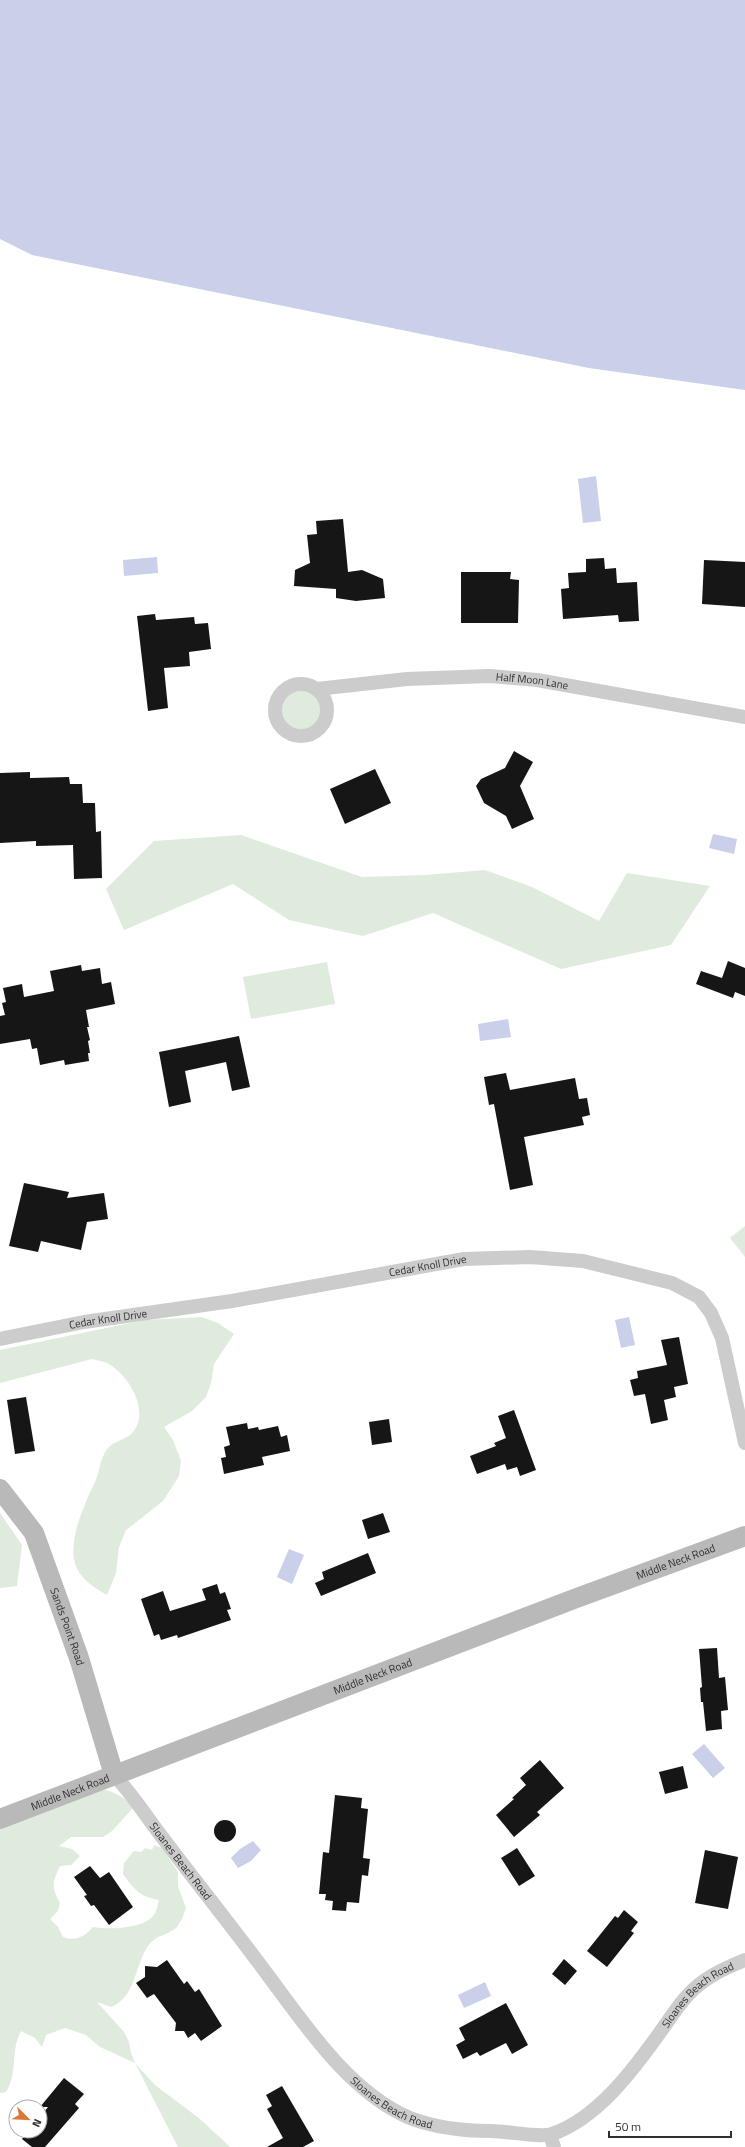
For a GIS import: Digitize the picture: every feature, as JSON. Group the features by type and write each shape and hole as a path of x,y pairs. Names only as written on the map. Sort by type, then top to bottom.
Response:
{"street":[{"name":"Half Moon Lane","path":"317,689 407,678 490,676 537,680 745,717"},
{"name":"Cedar Knoll Drive","path":"0,1339 84,1322 240,1299 464,1259 530,1257 583,1261 672,1283 698,1297 711,1313 722,1338 745,1443"},
{"name":"Sands Point Road","path":"0,1489 34,1533 79,1658 114,1775"},
{"name":"Middle Neck Road","path":"0,1818 574,1599 745,1536"},
{"name":"Sloanes Beach Road","path":"114,1775 132,1793 159,1832 210,1896 304,2025 334,2060 362,2086 384,2103 410,2118 442,2127 472,2132 492,2131 552,2141 603,2102 651,2045 687,1996 715,1972 745,1960"}],"green space":[{"path":"305,690 312,693 318,699 321,710 320,718 312,727 305,730 297,730 290,727 282,718 281,706 284,699 293,691"},
{"path":"241,835 362,877 425,875 485,870 532,887 599,921 627,873 710,886 671,945 561,969 433,913 363,936 289,920 233,884 124,930 106,889 154,841"},
{"path":"327,962 335,1004 251,1019 243,977"},
{"path":"745,1226 745,1257 730,1238"},
{"path":"202,1317 218,1323 234,1334 214,1364 211,1383 206,1397 192,1411 164,1427 173,1440 181,1461 179,1476 163,1501 126,1530 119,1547 116,1573 107,1595 88,1583 79,1572 73,1551 74,1538 86,1501 96,1480 101,1462 107,1449 131,1434 138,1423 138,1403 134,1393 129,1383 115,1368 107,1363 92,1359 0,1383 0,1350 145,1320"},
{"path":"0,1513 22,1545 17,1586 0,1588"},
{"path":"97,1788 117,1794 134,1807 112,1831 103,1837 71,1837 59,1846 72,1849 80,1856 71,1865 60,1866 54,1881 55,1892 60,1903 58,1911 50,1919 58,1927 63,1937 72,1939 87,1933 93,1927 127,1927 144,1922 151,1918 156,1911 159,1900 152,1899 142,1894 130,1884 123,1874 124,1863 134,1851 141,1852 145,1848 152,1850 154,1845 162,1848 178,1872 178,1886 186,1908 181,1921 176,1928 156,1938 149,1945 141,1959 133,1983 125,1997 119,2003 111,2007 97,2002 124,2032 129,2042 135,2063 100,2047 86,2035 65,2028 46,2035 42,2047 35,2038 21,2031 16,2046 10,2085 6,2092 0,2093 0,1827"},
{"path":"135,2063 155,2085 200,2119 230,2147 178,2147"}],"water":[{"path":"0,0 745,0 745,390 589,368 32,255 0,239"},
{"path":"596,476 601,521 583,523 578,479"},
{"path":"157,557 158,573 124,576 123,560"},
{"path":"713,834 737,839 734,854 709,848"},
{"path":"508,1019 511,1037 480,1041 478,1024"},
{"path":"629,1317 635,1345 621,1348 615,1320"},
{"path":"289,1549 304,1555 292,1584 277,1577"},
{"path":"704,1744 725,1768 713,1778 692,1754"},
{"path":"253,1841 261,1850 251,1861 238,1868 231,1858 240,1849"},
{"path":"485,1982 491,1996 464,2008 458,1995"}],"building":[{"path":"343,519 348,572 362,570 383,579 385,598 356,601 336,598 336,589 294,586 295,570 310,563 307,535 317,534 316,521"},
{"path":"604,558 605,569 616,568 617,583 637,582 639,621 619,622 618,615 563,619 561,589 569,588 568,573 586,572 586,559"},
{"path":"704,560 745,562 745,607 702,604"},
{"path":"461,572 511,572 510,579 519,580 518,623 461,623"},
{"path":"155,614 156,620 194,617 195,624 208,623 211,649 189,652 190,666 164,668 168,708 148,711 137,616"},
{"path":"514,751 533,762 520,786 534,819 512,829 506,816 484,803 476,786 481,779 505,768"},
{"path":"375,769 391,803 345,824 330,789"},
{"path":"30,772 30,778 69,777 70,784 82,784 83,803 95,803 96,832 101,831 102,878 74,879 73,845 36,846 36,841 0,843 0,773"},
{"path":"728,961 745,968 745,996 735,992 733,998 696,984 701,971 722,978"},
{"path":"81,965 82,971 100,968 102,984 111,982 115,1004 86,1010 89,1027 87,1027 90,1040 88,1041 90,1053 88,1053 89,1061 65,1065 64,1060 40,1065 37,1048 32,1049 30,1039 0,1044 0,1016 5,1015 2,1003 6,1002 3,988 22,984 24,997 54,991 50,971"},
{"path":"239,1036 250,1087 232,1091 226,1062 185,1071 191,1102 169,1107 159,1052"},
{"path":"506,1073 510,1090 575,1078 579,1099 587,1098 590,1115 582,1117 584,1125 524,1137 533,1185 510,1190 494,1104 489,1105 484,1077"},
{"path":"24,1183 69,1192 67,1198 104,1193 108,1219 87,1222 81,1250 41,1241 38,1252 9,1246"},
{"path":"679,1337 688,1384 674,1387 676,1397 664,1400 668,1420 651,1424 645,1394 634,1396 630,1380 638,1378 637,1371 667,1365 661,1340"},
{"path":"26,1397 35,1451 15,1454 7,1400"},
{"path":"514,1410 536,1470 520,1476 517,1467 507,1470 505,1464 477,1474 470,1456 496,1446 494,1443 506,1438 498,1416"},
{"path":"389,1419 392,1442 372,1445 369,1422"},
{"path":"247,1423 248,1429 258,1427 259,1430 278,1426 281,1437 287,1435 290,1451 262,1457 264,1465 224,1474 221,1458 226,1457 224,1447 230,1445 226,1427"},
{"path":"383,1513 390,1532 368,1539 362,1520"},
{"path":"368,1553 376,1573 321,1596 315,1583 324,1579 322,1572"},
{"path":"217,1584 220,1594 225,1592 231,1609 227,1610 231,1620 178,1638 177,1635 161,1640 159,1634 154,1636 141,1599 163,1591 170,1611 206,1600 202,1589"},
{"path":"717,1648 719,1678 725,1677 728,1710 721,1711 722,1729 706,1731 703,1702 701,1702 700,1688 702,1687 699,1649"},
{"path":"540,1760 564,1788 537,1812 540,1815 514,1837 496,1815 514,1799 512,1798 526,1785 520,1778"},
{"path":"683,1766 688,1788 665,1794 659,1772"},
{"path":"335,1795 362,1798 361,1808 368,1809 363,1858 370,1859 368,1876 362,1875 359,1903 347,1902 346,1911 332,1910 333,1901 325,1900 326,1894 319,1894 323,1852 329,1853"},
{"path":"225,1820 233,1823 236,1831 233,1839 225,1842 217,1839 214,1831 217,1823"},
{"path":"517,1848 535,1876 519,1886 501,1858"},
{"path":"705,1850 738,1857 728,1909 695,1903"},
{"path":"90,1866 100,1878 109,1872 133,1907 109,1925 94,1905 91,1906 84,1896 87,1895 74,1877"},
{"path":"624,1910 638,1922 631,1931 634,1933 607,1967 587,1951 615,1916 618,1918"},
{"path":"564,1959 577,1971 565,1985 552,1974"},
{"path":"167,1960 184,1984 187,1981 195,1992 199,1989 222,2026 201,2041 195,2033 188,2038 184,2031 175,2031 176,2023 154,1994 147,1998 136,1983 145,1977 145,1966 157,1967"},
{"path":"506,2003 528,2045 512,2054 506,2043 480,2056 477,2052 463,2059 456,2045 465,2040 459,2028"},
{"path":"64,2078 84,2094 75,2104 79,2108 45,2147 32,2147 22,2139 48,2139 48,2099 47,2099"},
{"path":"282,2086 314,2141 303,2147 267,2147 283,2138 267,2109 272,2106 266,2095"}]}
